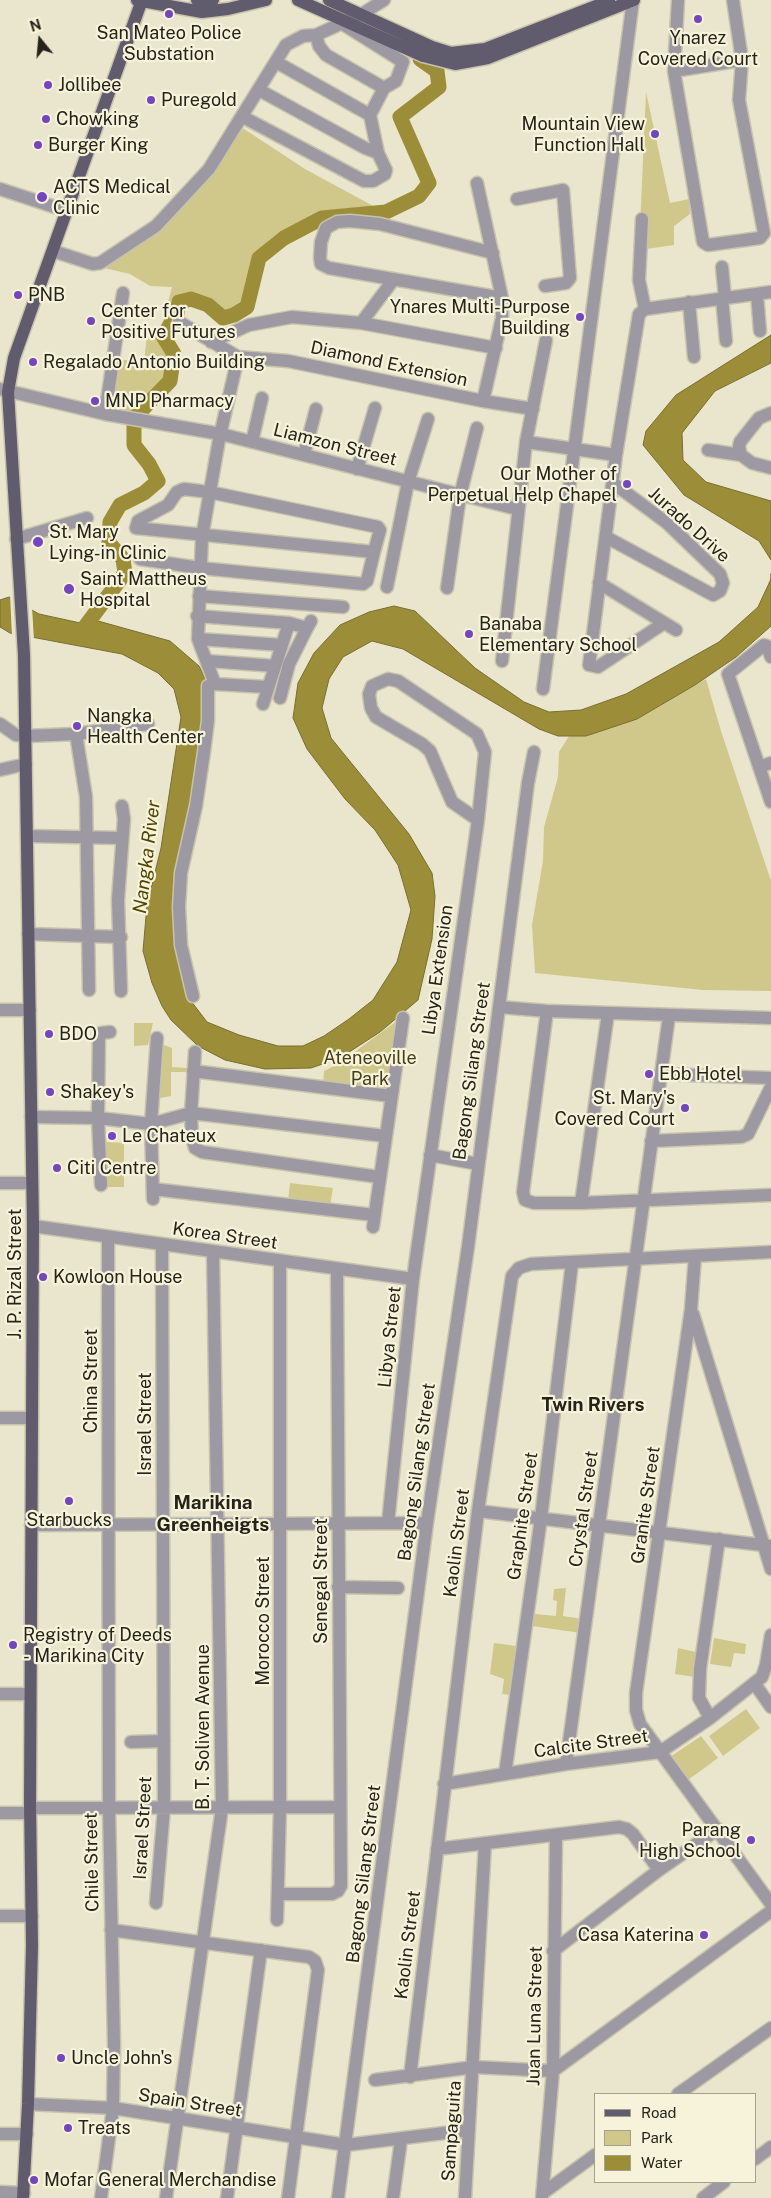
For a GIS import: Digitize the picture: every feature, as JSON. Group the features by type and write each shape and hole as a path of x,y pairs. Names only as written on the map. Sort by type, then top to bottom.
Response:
{"main road":[{"path":"141,0 202,12 228,9 266,0"},
{"name":"J. P. Rizal Street","path":"24,2195 32,1916 30,1694 33,1226 24,650 4,391 141,0"},
{"path":"197,0 213,0"},
{"path":"298,0 343,22 423,56 455,64 488,58 634,0"},
{"path":"330,0 432,47 451,53 484,49 611,0"}],"street":[{"path":"53,251 93,264 100,264 156,226 209,169 286,45 303,36 316,36 362,14 384,0"},
{"path":"543,689 634,0"},
{"path":"678,0 674,71 704,242 708,245 760,238 764,234 739,100 742,60 733,0"},
{"path":"243,117 364,181 373,181 384,174 386,170 378,152 370,115 384,88 396,81 403,62 343,22"},
{"path":"316,36 319,46 326,55 384,88"},
{"path":"674,71 742,60"},
{"path":"276,62 370,115"},
{"path":"259,90 365,148 378,152"},
{"path":"477,183 502,298 502,318 483,401"},
{"path":"517,200 563,190 570,278 566,283 545,286"},
{"path":"1,192 67,211"},
{"path":"642,218 639,280 644,309"},
{"path":"493,253 380,224 337,222 326,228 321,242 321,264 329,268 502,298"},
{"path":"722,268 726,341"},
{"path":"361,323 394,279"},
{"path":"599,583 670,626 598,667 588,665 616,455 639,314 644,309 771,292"},
{"path":"105,414 123,293"},
{"path":"756,294 760,331"},
{"path":"689,302 694,357"},
{"path":"211,342 249,325 277,318 292,317 361,323 496,348"},
{"path":"179,322 238,357 209,492 202,537 197,616 198,639 208,661 215,684"},
{"path":"502,661 517,509 526,442 546,340"},
{"name":"Diamond Extension","path":"238,357 288,361 483,401 532,409"},
{"name":"Liamzon Street","path":"4,391 105,414 221,434 517,509"},
{"path":"252,442 262,398"},
{"path":"357,469 375,408"},
{"path":"304,455 316,409"},
{"path":"741,455 740,442 759,418 771,413"},
{"path":"386,587 408,482 428,419"},
{"path":"447,588 460,496 477,428"},
{"path":"526,442 616,455"},
{"path":"708,450 741,455 752,463 771,468"},
{"name":"Jurado Drive","path":"606,537 713,595 720,591 723,583 720,574 668,524 613,483"},
{"path":"140,559 200,568 363,584 367,581 380,528 209,492 181,490 168,505 138,521 136,528 139,530 202,537 374,552"},
{"path":"16,539 87,518"},
{"path":"199,596 343,607"},
{"path":"197,616 309,625 290,664 280,698"},
{"path":"263,704 289,623"},
{"path":"198,639 282,645"},
{"path":"769,651 728,674 765,765 771,802"},
{"path":"208,661 275,666"},
{"name":"Libya Extension","path":"430,1155 478,820 485,752 476,734 398,681 388,679 372,686 369,694 371,708 376,717 422,744 430,751 452,802 478,820"},
{"path":"194,996 181,945 179,907 181,879 196,806 204,752 208,720 208,686 215,684 268,687"},
{"path":"0,724 16,735 25,736 76,734 148,724"},
{"path":"76,734 86,797 89,990"},
{"name":"Bagong Silang Street","path":"338,2198 427,1523 478,1164 528,783 534,752"},
{"path":"0,770 26,764"},
{"path":"121,991 118,900 122,806"},
{"path":"27,836 122,838"},
{"path":"28,934 88,935 120,938"},
{"path":"499,1007 547,1012 771,1018"},
{"path":"0,1010 30,1010"},
{"path":"547,1012 523,1192 525,1200 534,1204 771,1195"},
{"path":"581,1203 608,1013"},
{"name":"Crystal Street","path":"566,1764 669,1016"},
{"path":"157,1038 151,1124 153,1194 373,1220 403,1018"},
{"path":"101,1185 98,1118 99,1036 101,1033 110,1032"},
{"path":"195,1052 190,1113 192,1138 195,1148 202,1152 379,1177"},
{"path":"193,1071 391,1096"},
{"path":"661,1074 771,1078"},
{"path":"651,1141 741,1137 748,1134 771,1087"},
{"path":"31,1117 98,1118 151,1124 190,1113 385,1136"},
{"path":"430,1155 478,1164"},
{"name":"Libya Street","path":"388,1523 413,1279 430,1155"},
{"path":"0,1183 32,1183"},
{"name":"Korea Street","path":"33,1226 337,1270 413,1279"},
{"name":"China Street","path":"108,1237 109,1524"},
{"name":"Israel Street","path":"156,1904 164,1808 162,1245"},
{"name":"B. T. Soliven Avenue","path":"166,2198 222,1808 213,1252"},
{"name":"Kaolin Street","path":"410,2077 478,1511 512,1276 523,1266 636,1258 771,1252"},
{"name":"Granite Street","path":"695,1256 691,1309 661,1532 636,1693 640,1724 771,1904"},
{"name":"Morocco Street","path":"277,1920 280,1807 280,1262"},
{"name":"Graphite Street","path":"505,1774 541,1518 572,1263"},
{"name":"Senegal Street","path":"278,1894 332,1894 338,1891 340,1886 337,1270"},
{"path":"691,1309 768,1545 771,1569"},
{"path":"0,1418 32,1418"},
{"path":"478,1511 768,1545"},
{"path":"31,1525 427,1523"},
{"name":"Chile Street","path":"101,2198 113,2108 109,1808 109,1524"},
{"path":"710,1718 699,1698 700,1669 720,1539"},
{"path":"338,1587 398,1588"},
{"path":"769,1664 771,1635"},
{"name":"Calcite Street","path":"444,1784 566,1764 660,1752 710,1718 754,1684 762,1677 769,1664"},
{"path":"754,1684 771,1707"},
{"path":"0,1694 30,1694"},
{"path":"131,1742 164,1741"},
{"path":"0,1813 109,1808 340,1807"},
{"path":"437,1849 619,1827 627,1829 659,1870"},
{"path":"553,1951 659,1870 718,1829"},
{"name":"Juan Luna Street","path":"543,2196 553,2071 553,1951 556,1835"},
{"name":"Sampaguita","path":"465,2198 474,2067 485,1843"},
{"path":"375,2080 410,2077 474,2067 553,2071 771,1911"},
{"path":"0,1916 32,1916"},
{"path":"111,1930 309,1957 315,1961 318,1970 288,2198"},
{"path":"227,2198 261,1950"},
{"path":"679,2093 771,2028"},
{"name":"Spain Street","path":"28,2104 113,2108 346,2145 401,2140 470,2130"},
{"path":"0,2134 27,2134"},
{"path":"394,2198 401,2140"},
{"path":"756,2158 771,2147"},
{"path":"543,2196 594,2156"},
{"path":"703,2198 723,2183"},
{"path":"0,2192 24,2195"}],"green space":[{"path":"646,92 670,203 689,199 690,214 674,226 674,245 639,250"},
{"path":"241,127 305,169 375,207 333,210 306,221 256,254 247,282 245,303 234,313 226,315 190,294 177,297 161,336 170,357 167,379 133,413 109,411 115,359 144,362 147,335 161,329 172,287 150,286 130,274 100,267 158,229"},
{"path":"706,679 721,731 771,881 771,991 703,990 535,973 532,925 543,861 544,827 558,777 559,752 569,736 586,736 637,719"},
{"name":"Ateneoville Park","path":"401,1018 387,1092 323,1085 324,1071 338,1064"},
{"path":"134,1023 153,1023 148,1045 134,1046"},
{"path":"159,1043 172,1048 172,1067 187,1068 187,1072 171,1072 171,1096 155,1099"},
{"path":"105,1142 124,1143 124,1187 107,1187"},
{"path":"290,1183 333,1188 330,1206 288,1201"},
{"path":"566,1588 563,1616 582,1619 581,1633 532,1626 535,1614 556,1616 557,1601 553,1600 554,1589"},
{"path":"714,1638 746,1644 745,1654 734,1653 731,1667 710,1664"},
{"path":"494,1643 516,1646 510,1695 502,1694 504,1679 490,1674"},
{"path":"678,1648 700,1653 695,1677 675,1674"},
{"path":"746,1709 760,1728 723,1756 709,1736"},
{"path":"701,1736 718,1758 688,1780 670,1757"}],"water":[{"path":"771,335 771,363 715,391 682,433 683,460 706,482 771,501 771,560 759,541 684,495 643,445 646,431 676,395"},
{"path":"771,579 771,626 736,657 695,685 637,719 586,736 558,736 539,729 403,649 372,641 343,657 329,679 322,708 331,738 409,834 432,873 435,896 432,939 418,1000 380,1032 340,1058 311,1068 265,1069 225,1060 198,1046 171,1020 162,1006 152,983 143,951 147,905 161,848 181,717 174,689 158,673 122,654 10,633 0,627 0,600 9,597 39,614 85,624 98,621 170,641 199,666 205,678 206,719 177,890 191,1001 207,1022 239,1035 278,1046 303,1046 324,1036 373,1000 397,962 411,910 398,865 375,830 345,799 307,749 293,718 298,683 314,653 340,625 369,612 394,606 415,611 475,668 524,702 549,712 581,710 626,694 719,642 758,607"}],"pier":[{"path":"10,594 32,607 34,640 12,636"}],"waterway":[{"path":"137,415 170,381 174,354 163,336 177,314 179,302 191,299 208,305 223,318 234,315 247,307 259,258 284,238 322,218 386,212 419,196 429,183 400,117 439,87 437,71 420,59"},
{"path":"78,636 125,573 123,559 109,543 110,522 120,505 144,493 158,481 149,464 134,445 134,424"}],"place":[{"name":"San Mateo Police Substation","path":"169,14"},
{"name":"Ynarez Covered Court","path":"698,19"},
{"name":"Jollibee","path":"48,85"},
{"name":"Puregold","path":"151,100"},
{"name":"Chowking","path":"46,119"},
{"name":"Mountain View Function Hall","path":"655,134"},
{"name":"Burger King","path":"38,145"},
{"name":"ACTS Medical Clinic","path":"42,197"},
{"name":"PNB","path":"18,295"},
{"name":"Ynares Multi-Purpose Building","path":"580,317"},
{"name":"Center for Positive Futures","path":"91,321"},
{"name":"Regalado Antonio Building","path":"33,362"},
{"name":"MNP Pharmacy","path":"95,401"},
{"name":"Our Mother of Perpetual Help Chapel","path":"627,484"},
{"name":"St. Mary Lying-in Clinic","path":"38,542"},
{"name":"Saint Mattheus Hospital","path":"69,589"},
{"name":"Banaba Elementary School","path":"469,634"},
{"name":"Nangka Health Center","path":"77,726"},
{"name":"BDO","path":"49,1034"},
{"name":"Ebb Hotel","path":"649,1074"},
{"name":"Shakey's","path":"50,1092"},
{"name":"St. Mary's Covered Court","path":"685,1108"},
{"name":"Le Chateux","path":"112,1136"},
{"name":"Citi Centre","path":"57,1168"},
{"name":"Kowloon House","path":"43,1277"},
{"name":"Starbucks","path":"69,1501"},
{"name":"Registry of Deeds - Marikina City","path":"13,1645"},
{"name":"Parang High School","path":"751,1840"},
{"name":"Casa Katerina","path":"704,1935"},
{"name":"Uncle John's","path":"61,2058"},
{"name":"Treats","path":"68,2128"},
{"name":"Mofar General Merchandise","path":"34,2180"}],"district":[{"name":"Twin Rivers","path":"593,1405"},
{"name":"Marikina Greenheigts","path":"213,1514"}],"water label":[{"name":"Nangka River","path":"147,857"}]}
